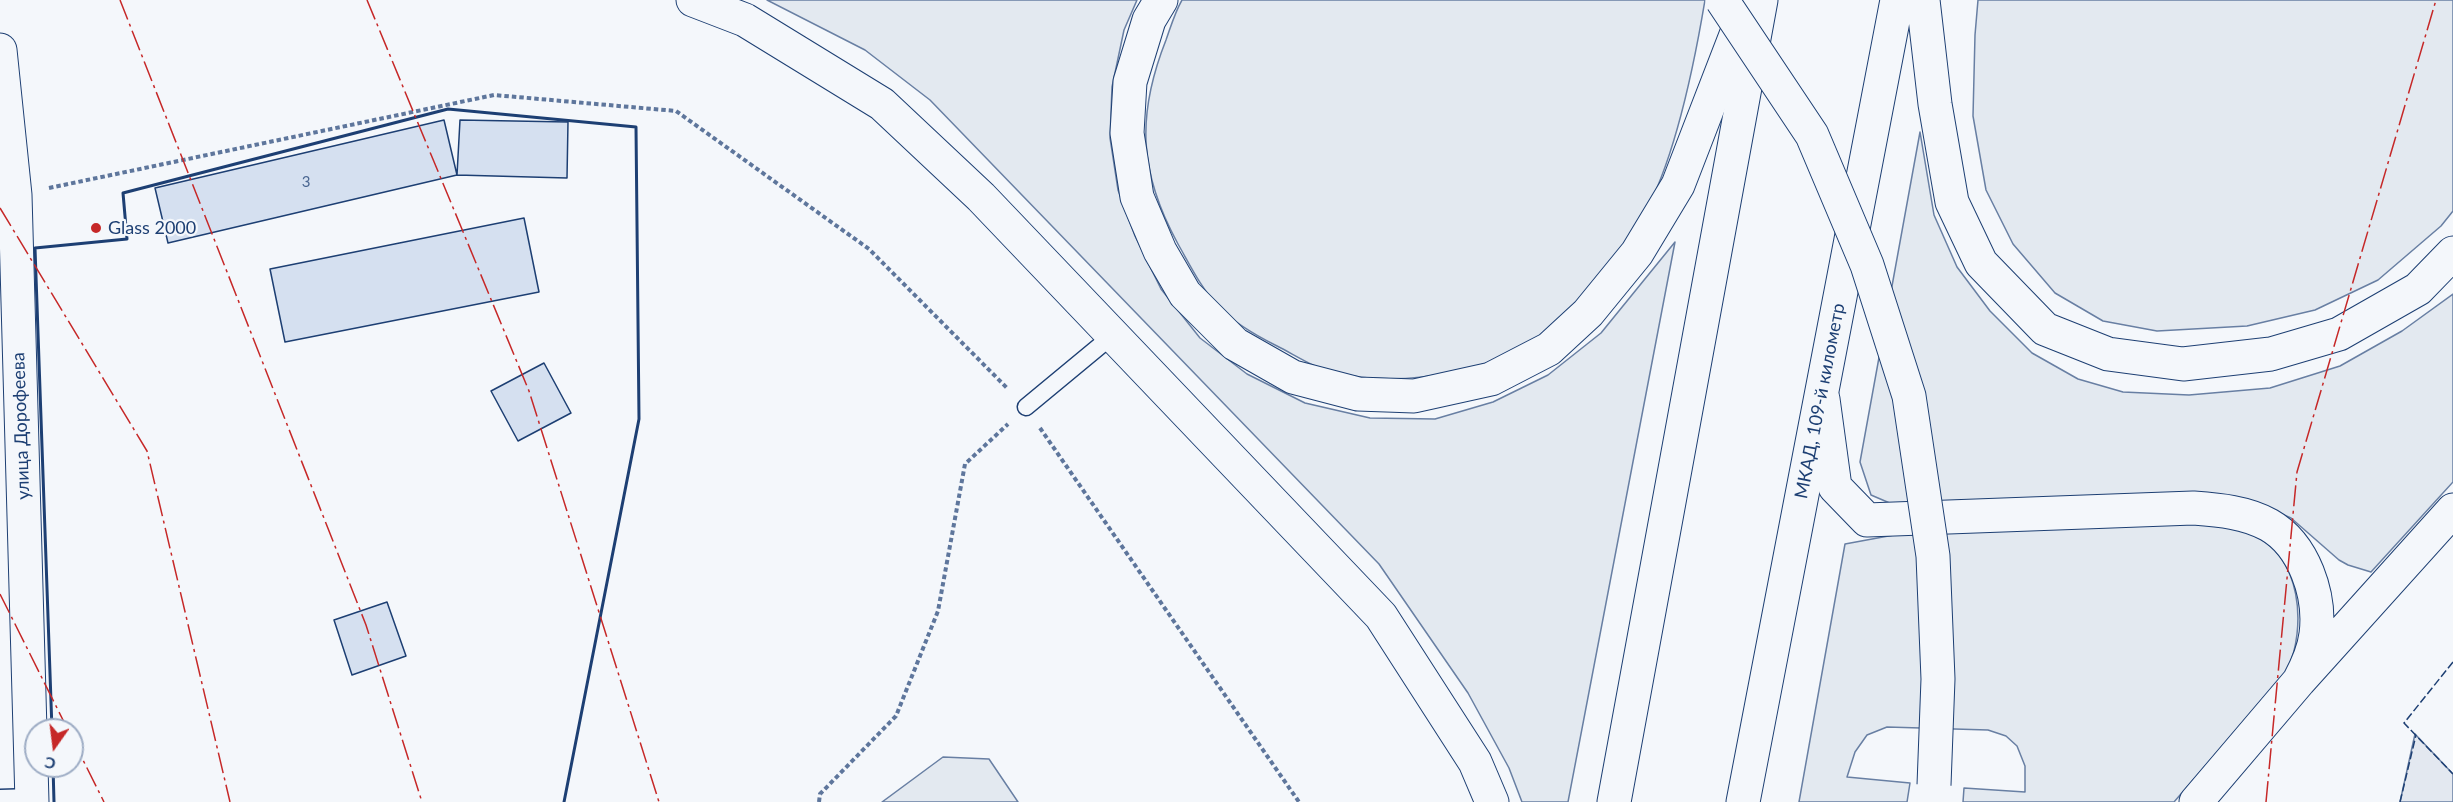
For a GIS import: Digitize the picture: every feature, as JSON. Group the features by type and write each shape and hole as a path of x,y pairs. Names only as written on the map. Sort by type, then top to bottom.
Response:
{"main road":[{"path":"693,0 745,20 882,104 981,197 1381,616 1475,762 1492,802"},
{"path":"1161,0 1149,20 1130,82 1127,133 1137,197 1160,251 1185,294 1235,344 1293,377 1358,394 1414,396 1491,379 1548,349 1588,313 1637,254 1678,185 1750,0"},
{"path":"1722,0 1812,135 1867,265 1909,396 1933,556 1938,679 1933,794"},
{"path":"1614,802 1761,0"},
{"name":"МКАД, 109-й километр","path":"1743,802 1897,0"},
{"path":"1923,0 1935,104 1952,202 1981,263 2044,329 2108,354 2183,364 2271,354 2339,334 2418,289 2453,253"},
{"name":"улица Дорофеева","path":"0,50 8,196 10,392 21,799"},
{"path":"1822,390 1835,487 1867,520 2193,508 2229,512 2268,524 2285,536 2298,553 2310,578 2316,610 2316,632 2310,658 2299,681"},
{"path":"2196,802 2299,681 2453,510"}],"lane":[{"path":"1026,407 1113,335"}],"path":[{"path":"8,196 494,95 676,111 869,249 1026,407 1299,802"},
{"path":"819,802 820,795 896,716 938,611 965,464 1026,407"}],"shaded area":[{"path":"767,0 1137,0 1124,30 1112,87 1110,138 1118,190 1135,236 1161,289 1200,338 1247,374 1305,403 1370,418 1435,419 1493,402 1548,375 1601,333 1675,242 1568,802 1522,802 1509,768 1468,693 1379,564 930,100 865,50"},
{"path":"1182,0 1705,0 1689,82 1665,166 1644,215 1608,270 1561,320 1527,345 1478,366 1422,377 1394,379 1340,373 1315,366 1247,329 1225,313 1207,293 1178,244 1155,193 1146,144 1146,119 1156,68"},
{"path":"1978,0 2453,0 2453,211 2441,226 2378,280 2315,310 2247,326 2157,331 2103,321 2055,293 2013,244 1986,190 1973,116"},
{"path":"1920,132 1934,215 1957,267 1990,311 2032,353 2078,379 2123,392 2189,395 2270,388 2340,366 2402,331 2453,294 2453,482 2371,572 2339,560 2291,518 2256,503 1892,504 1871,495 1860,462"},
{"path":"2197,523 2231,528 2251,534 2268,544 2281,558 2296,594 2297,634 2287,671 2174,802 1963,802 1964,788 2025,792 2025,766 2017,746 2006,736 1988,730 1887,727 1867,735 1855,752 1847,777 1910,783 1907,802 1799,802 1845,544 1910,532"},
{"path":"2415,734 2453,774 2453,802 2400,802"},
{"path":"943,757 989,759 1018,802 882,802"}],"building":[{"path":"444,120 457,175 168,243 155,188"},
{"path":"460,120 568,122 567,178 457,175"},
{"path":"524,218 539,292 285,342 270,269"},
{"path":"544,363 571,413 518,441 491,391"},
{"path":"387,602 406,656 352,675 334,620"}],"fence":[{"path":"2453,662 2404,723 2453,774"},
{"path":"2400,802 2416,735"}],"wall":[{"path":"52,718 35,248 127,239 123,193 448,109 636,127 639,419 564,802"},
{"path":"53,778 54,802"}],"power":[{"path":"120,0 366,625 422,802"},
{"path":"367,0 529,391 659,802"},
{"path":"2266,802 2297,472 2436,0"},
{"path":"0,208 147,451 230,802"},
{"path":"0,594 62,718"},
{"path":"84,762 104,802"}],"place":[{"name":"Glass 2000","path":"96,228"}]}
